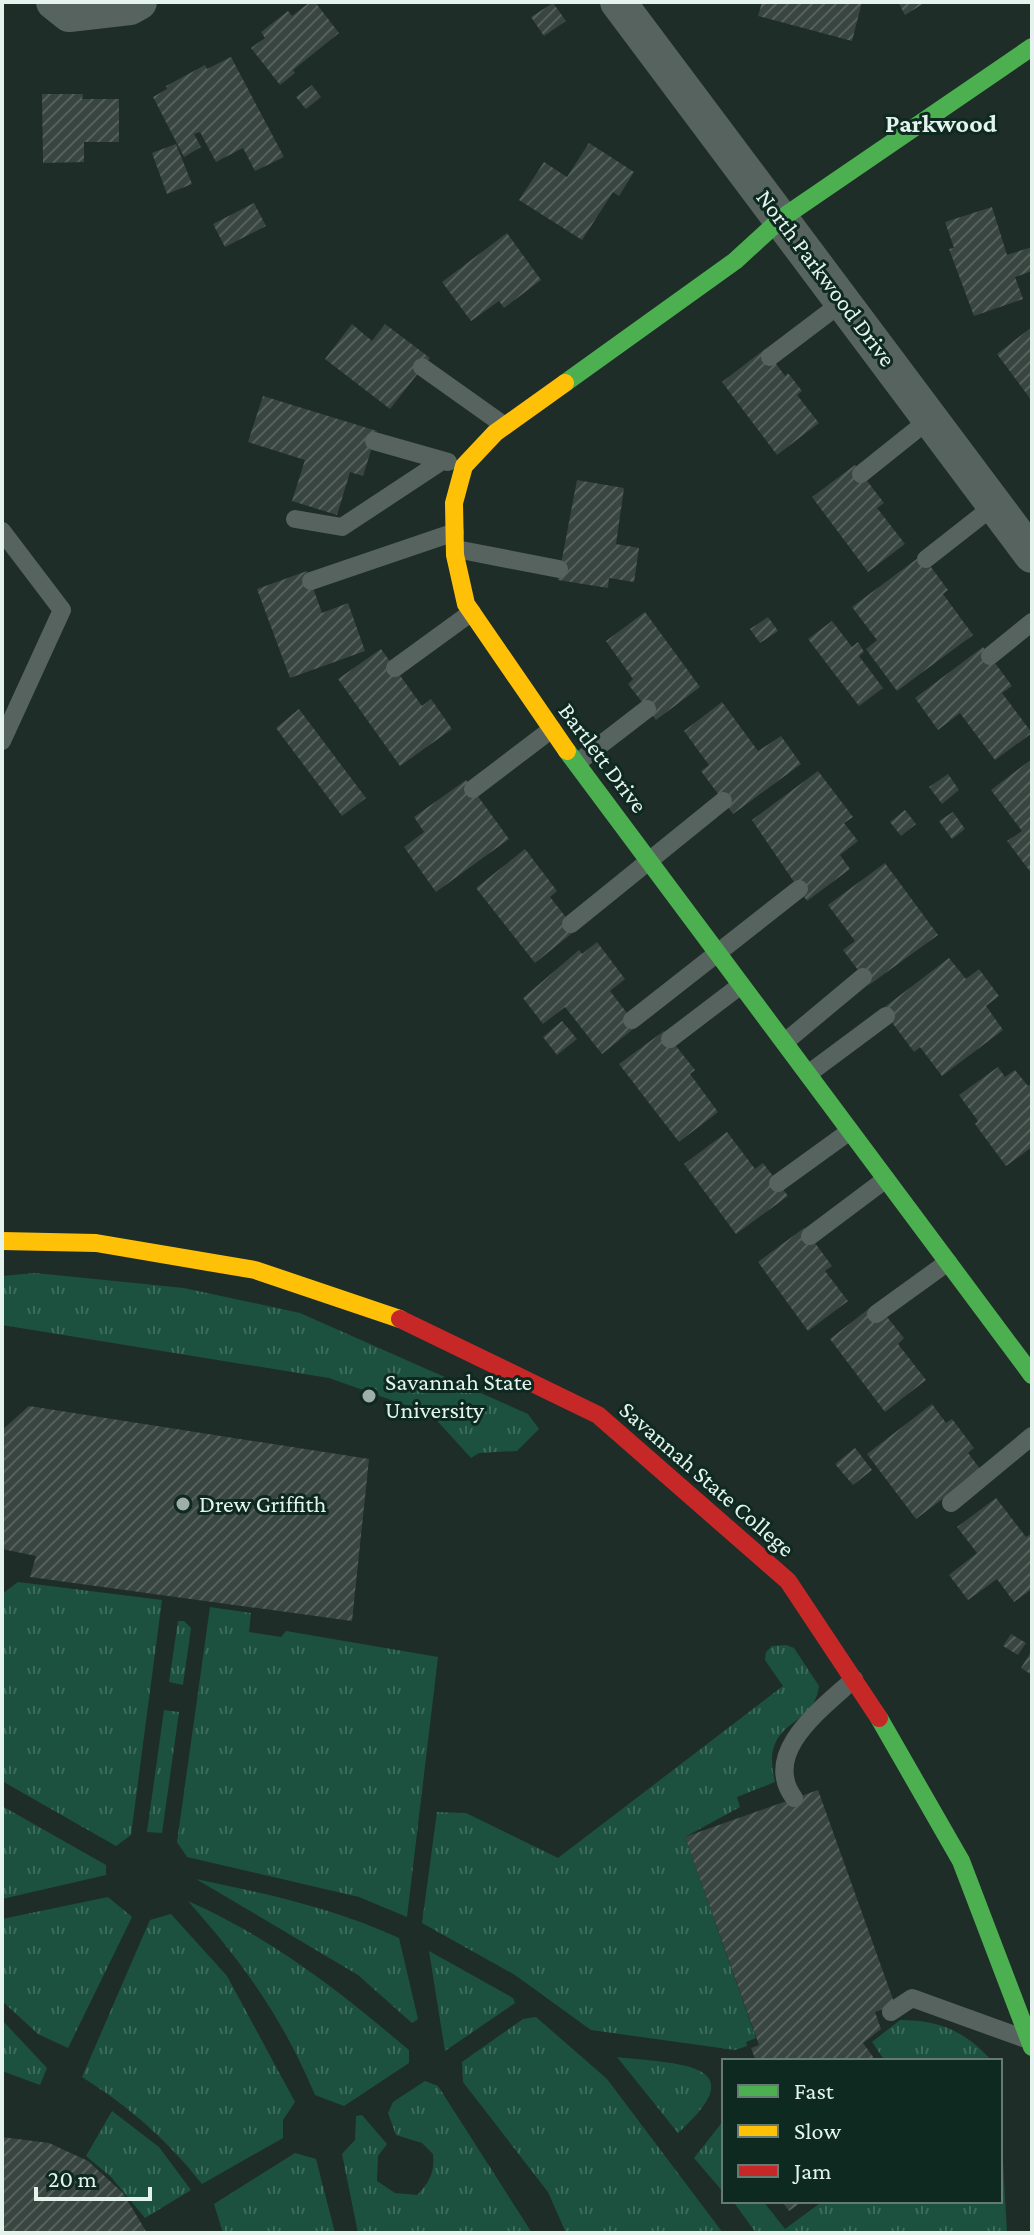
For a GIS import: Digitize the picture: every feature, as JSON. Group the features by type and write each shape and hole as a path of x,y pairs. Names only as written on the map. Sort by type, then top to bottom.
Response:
{"street":[{"path":"54,2 69,14 130,7 139,2"},
{"name":"North Parkwood Drive","path":"618,2 1032,555"},
{"path":"464,466 506,427 735,261 782,218 1032,47"},
{"name":"Bartlett Drive","path":"464,466 454,503 455,540 466,604 552,729 1032,1375"},
{"name":"Savannah State College","path":"2,1241 96,1243 255,1270 414,1324 598,1415 788,1581 854,1679 961,1861 1031,2044"}],"lane":[{"path":"770,357 844,301"},
{"path":"422,367 506,427"},
{"path":"861,474 931,418"},
{"path":"374,441 464,466"},
{"path":"295,519 342,527 442,461"},
{"path":"926,559 995,505"},
{"path":"2,531 62,610 2,741"},
{"path":"311,581 455,540 559,569"},
{"path":"395,668 472,612"},
{"path":"990,656 1032,622"},
{"path":"577,763 647,709"},
{"path":"473,789 552,729"},
{"path":"571,924 723,801"},
{"path":"632,1020 719,955 799,889"},
{"path":"785,1042 863,977"},
{"path":"670,1039 741,985"},
{"path":"808,1074 886,1016"},
{"path":"778,1183 850,1131"},
{"path":"810,1236 886,1179"},
{"path":"876,1314 948,1262"},
{"path":"951,1503 1032,1436"},
{"path":"794,1798 786,1779 785,1756 805,1724 854,1679"},
{"path":"891,2012 912,1998 1031,2044"}],"green space":[{"path":"35,1273 184,1288 300,1313 528,1414 539,1429 517,1451 479,1453 471,1458 431,1414 329,1378 2,1325 2,1276"},
{"path":"18,1582 162,1600 131,1835 116,1846 2,1781 2,1594"},
{"path":"210,1607 251,1613 249,1632 281,1637 286,1631 438,1657 407,1917 359,1897 187,1857 177,1842"},
{"path":"178,1621 184,1621 191,1628 183,1685 169,1682"},
{"path":"772,1646 794,1648 819,1686 808,1710 789,1726 774,1746 772,1761 775,1782 737,1797 740,1807 685,1837 756,2038 746,2042 747,2046 735,2050 591,2030 515,1975 422,1923 437,1812 466,1813 558,1858 783,1686 765,1660 766,1652"},
{"path":"164,1710 179,1712 162,1833 147,1832"},
{"path":"2,1806 106,1865 106,1875 2,1899"},
{"path":"196,1879 324,1910 399,1938 418,2019 412,2023 358,1975"},
{"path":"108,1897 132,1917 68,2048 38,2034 2,2001 2,1919"},
{"path":"188,1901 249,1932 330,1986 409,2050 409,2063 344,2106 315,2095 289,2041 260,1992"},
{"path":"171,1914 227,1976 295,2102 283,2120 283,2138 202,2184 147,2125 82,2077 150,1920"},
{"path":"429,1951 513,1998 515,2003 445,2051"},
{"path":"536,2017 607,2079 723,2233 566,2233 548,2192 463,2082 462,2062 523,2019"},
{"path":"2,2020 47,2068 40,2085 2,2071"},
{"path":"900,2020 927,2022 961,2035 990,2059 884,2059 872,2042"},
{"path":"617,2057 683,2065 709,2079 711,2092 701,2109 678,2133"},
{"path":"425,2081 438,2086 532,2233 358,2233 342,2154 355,2140 356,2116 362,2115 387,2144 378,2156 377,2181 395,2193 417,2195 430,2177 433,2154 422,2143 396,2135 388,2113 393,2102"},
{"path":"112,2111 159,2147 191,2190 145,2218 111,2177 86,2156"},
{"path":"722,2123 722,2191 694,2158"},
{"path":"1002,2145 1007,2233 756,2233 735,2204 765,2203 785,2229 820,2203 1002,2203"},
{"path":"295,2153 316,2159 335,2233 223,2233 214,2204"}],"building":[{"path":"310,2 315,2 339,33 293,70 295,73 280,85 251,48 265,38 261,32 288,11 292,16"},
{"path":"762,2 862,2 852,41 758,16"},
{"path":"898,2 926,2 905,15"},
{"path":"553,3 566,21 544,36 531,17"},
{"path":"231,57 284,157 255,171 243,148 216,162 200,132 194,134 201,147 184,157 153,97 167,89 166,86 205,65 207,69"},
{"path":"312,85 321,97 306,109 296,97"},
{"path":"42,94 83,94 82,99 119,99 119,142 84,142 84,162 43,163"},
{"path":"589,143 634,172 619,196 613,192 582,240 519,200 544,162 567,177"},
{"path":"176,144 192,184 167,194 152,153"},
{"path":"254,203 266,226 225,247 213,224"},
{"path":"992,207 1007,255 1032,247 1032,271 1015,277 1023,299 974,316 949,249 954,248 945,222"},
{"path":"507,233 541,280 504,308 499,301 471,321 442,282"},
{"path":"352,324 372,341 385,324 430,358 390,409 325,359"},
{"path":"1032,327 1032,401 997,354"},
{"path":"765,349 785,376 788,373 802,391 797,395 819,423 777,455 722,382"},
{"path":"263,396 377,431 363,476 350,472 337,515 292,501 305,460 248,442"},
{"path":"855,465 884,503 877,508 905,544 868,572 812,497"},
{"path":"577,480 624,488 616,544 639,548 634,582 609,578 608,588 558,580"},
{"path":"922,555 948,590 943,594 973,635 897,691 866,649 877,640 852,607"},
{"path":"307,571 322,613 348,603 365,651 290,678 257,589"},
{"path":"645,612 700,687 656,720 628,684 633,679 606,641"},
{"path":"768,617 778,631 760,643 750,629"},
{"path":"832,621 852,647 858,642 864,652 859,656 883,688 859,706 808,639"},
{"path":"983,647 1012,686 1002,693 1032,733 995,760 960,713 938,730 915,698"},
{"path":"381,649 422,706 431,699 452,729 400,766 338,679"},
{"path":"722,702 758,751 781,736 801,764 733,814 701,771 709,765 684,731"},
{"path":"299,709 366,798 342,816 276,728"},
{"path":"1032,759 1032,874 1007,841 1022,831 991,790"},
{"path":"818,771 853,817 844,823 858,841 840,855 850,869 807,901 752,820"},
{"path":"948,774 959,790 942,804 929,787"},
{"path":"466,780 509,839 436,892 404,847 424,832 414,817"},
{"path":"905,810 916,824 901,836 890,822"},
{"path":"953,812 965,829 952,839 939,821"},
{"path":"525,849 557,891 550,897 576,930 535,963 476,888"},
{"path":"885,863 938,935 869,985 843,950 855,941 828,905"},
{"path":"597,942 625,979 610,991 637,1026 602,1054 565,1007 543,1024 523,998 579,950 582,954"},
{"path":"949,958 966,979 979,969 999,996 986,1006 1003,1030 942,1076 920,1047 914,1052 882,1009"},
{"path":"562,1021 577,1039 557,1055 543,1037"},
{"path":"664,1031 695,1070 690,1074 718,1112 679,1142 619,1064"},
{"path":"998,1067 1005,1077 1015,1070 1028,1086 1032,1083 1032,1147 1006,1166 975,1124 978,1121 959,1095"},
{"path":"727,1132 755,1169 763,1163 788,1196 736,1234 684,1164"},
{"path":"804,1228 832,1266 825,1271 848,1301 808,1331 758,1262"},
{"path":"871,1307 887,1317 904,1338 898,1344 926,1380 885,1412 830,1339"},
{"path":"932,1404 946,1423 952,1419 974,1448 968,1453 981,1470 916,1519 867,1454"},
{"name":"Drew Griffith","path":"29,1406 369,1459 352,1621 30,1577 36,1556 2,1549 2,1430"},
{"path":"855,1448 872,1470 853,1485 835,1464"},
{"path":"996,1498 1026,1537 1032,1533 1032,1589 1014,1602 997,1579 968,1600 949,1575 977,1553 957,1527"},
{"path":"1011,1634 1026,1643 1018,1655 1003,1646"},
{"path":"1032,1650 1032,1675 1021,1668"},
{"path":"818,1790 895,2005 875,2012 881,2029 863,2043 875,2059 755,2059 751,2048 759,2045 685,1837"},
{"path":"2,2137 49,2143 88,2161 123,2193 147,2233 2,2233"},
{"path":"783,2203 800,2203 789,2211"}],"traffic: fast":[{"path":"565,383 735,261 782,218 1032,47"},
{"path":"567,751 1032,1375"},
{"path":"879,1718 961,1861 1032,2047"}],"traffic: slow":[{"path":"565,383 495,433 464,466 454,503 455,555 466,604 567,751"},
{"path":"2,1241 96,1243 255,1270 400,1319"}],"traffic: jam":[{"path":"400,1319 598,1415 788,1581 879,1718"}],"place":[{"name":"Savannah State University","path":"369,1396"},
{"name":"Drew Griffith","path":"183,1504"}],"district":[{"name":"Parkwood","path":"941,123"}]}
